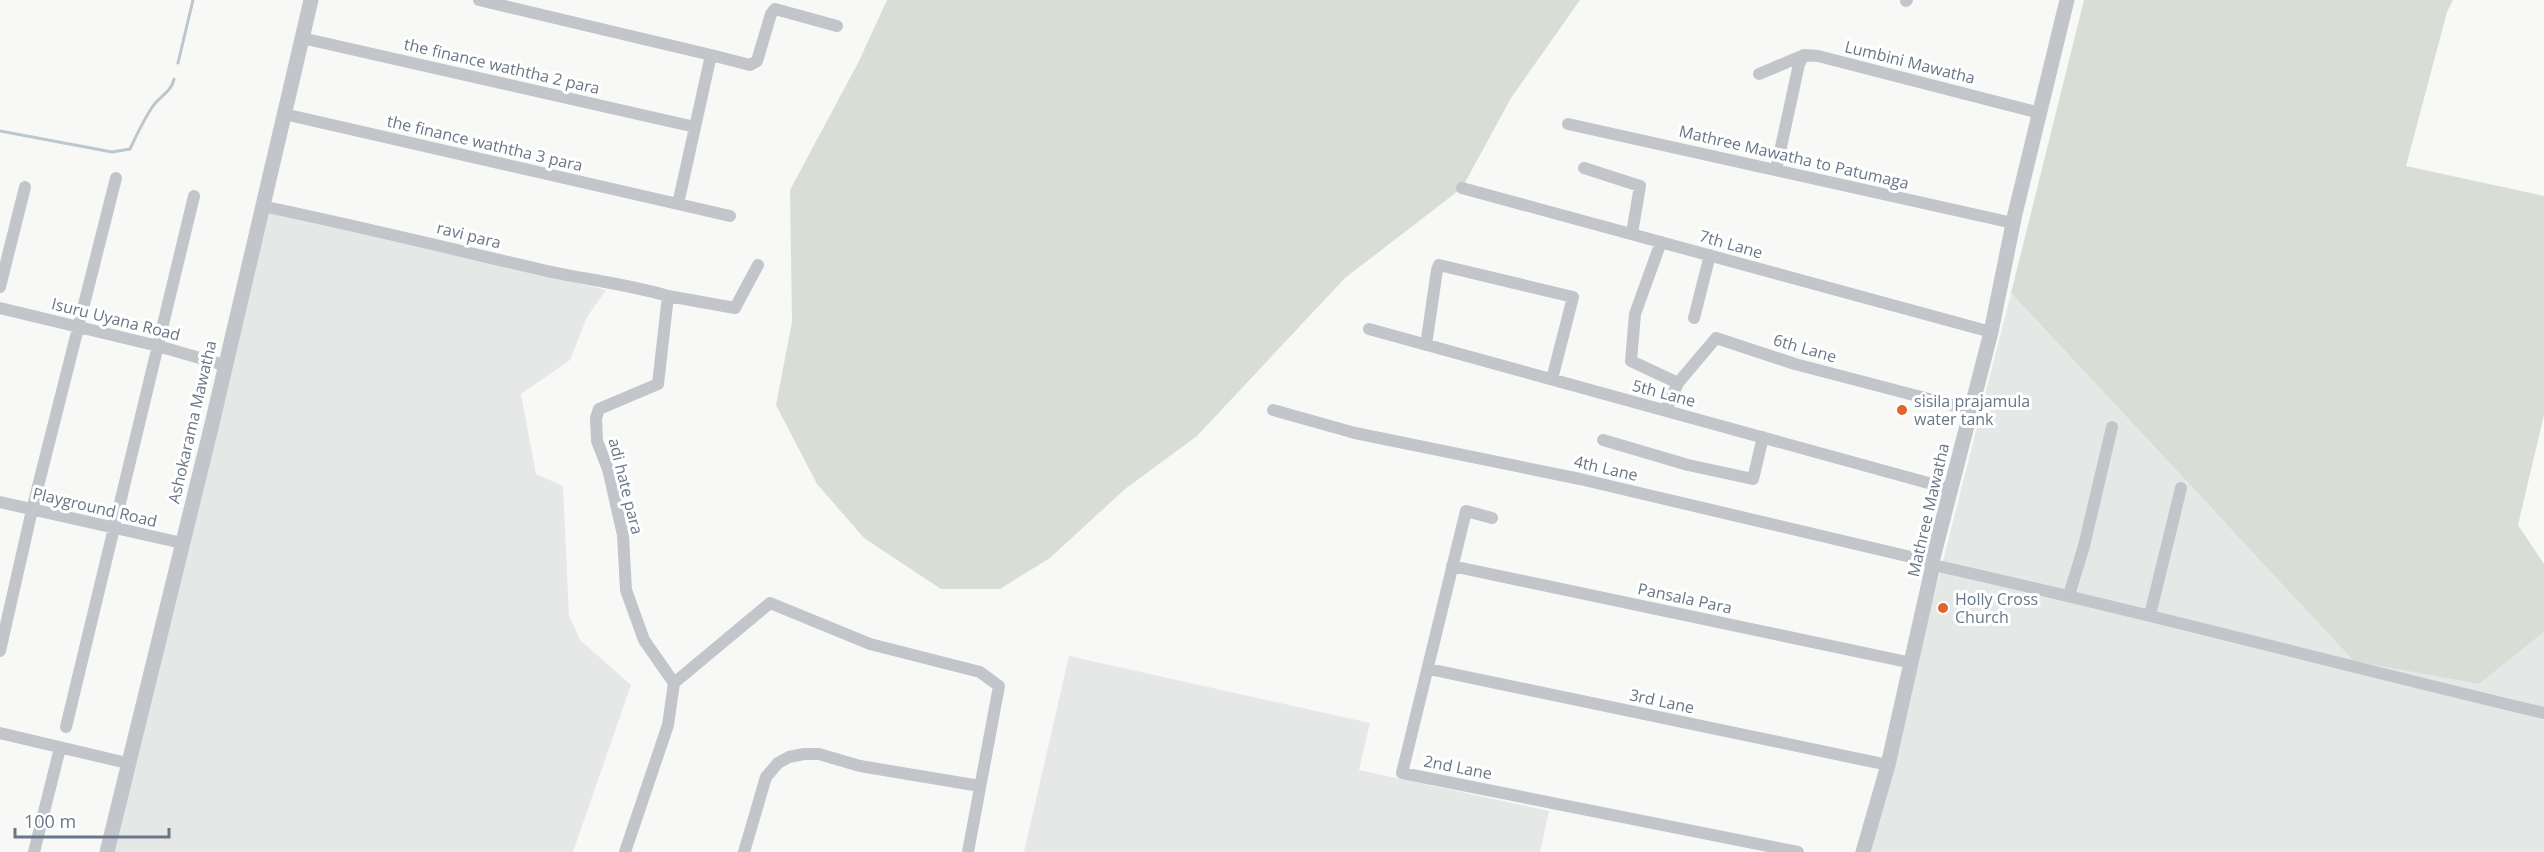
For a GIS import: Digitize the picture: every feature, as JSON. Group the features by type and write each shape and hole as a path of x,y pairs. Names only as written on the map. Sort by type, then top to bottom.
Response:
{"street":[{"name":"Ashokarama Mawatha","path":"106,852 311,0"},
{"path":"479,0 750,65 757,61 771,14 775,9 837,26"},
{"name":"Mathree Mawatha","path":"1863,852 1888,765 1950,489 1991,332 2013,223 2067,0"},
{"name":"the finance waththa 2 para","path":"302,38 695,127"},
{"path":"678,204 711,55"},
{"path":"1759,74 1804,55"},
{"path":"1776,170 1799,64 1804,55"},
{"name":"Lumbini Mawatha","path":"1804,55 1818,56 2040,113"},
{"name":"the finance waththa 3 para","path":"284,114 730,216"},
{"name":"Mathree Mawatha to Patumaga","path":"1568,124 2013,223"},
{"path":"1584,168 1640,186 1632,233"},
{"path":"0,651 32,510 116,178"},
{"path":"0,287 25,187"},
{"name":"7th Lane","path":"1462,188 1991,332"},
{"path":"66,727 194,196"},
{"name":"ravi para","path":"262,206 392,233 550,271 639,287 668,296"},
{"path":"1661,242 1635,314 1631,361 1678,383"},
{"path":"1694,318 1710,255"},
{"path":"668,296 735,308 758,265"},
{"path":"1426,345 1439,265 1573,297 1552,379"},
{"name":"adi hate para","path":"668,296 658,384 599,409 596,418 597,441 608,469 623,535 626,590 644,640 674,683"},
{"name":"Isuru Uyana Road","path":"0,308 158,345 224,364"},
{"name":"5th Lane","path":"1369,329 1950,489"},
{"name":"6th Lane","path":"1666,410 1678,383 1716,338 1795,364 1971,410"},
{"name":"4th Lane","path":"1273,410 1355,434 1580,479 2069,595 2416,683 2544,712"},
{"path":"2069,595 2084,546 2112,427"},
{"path":"1603,440 1688,465 1753,479 1763,437"},
{"path":"2150,615 2181,488"},
{"name":"Playground Road","path":"0,502 182,543"},
{"name":"2nd Lane","path":"1492,518 1466,511 1402,773 1798,852"},
{"name":"Pansala Para","path":"1452,566 1912,663"},
{"path":"625,852 668,725 674,683 770,603 870,644 980,672 999,686 968,852"},
{"name":"3rd Lane","path":"1429,669 1888,765"},
{"path":"0,734 127,763"},
{"path":"34,852 60,748"},
{"path":"744,852 766,777 778,763 789,757 819,754 860,766 980,786"}],"shaded area":[{"path":"887,0 1580,0 1511,98 1462,188 1345,278 1197,436 1125,489 1050,558 1000,589 941,589 864,538 817,484 776,405 792,322 790,190 858,63"},
{"path":"2084,0 2453,0 2447,12 2406,166 2544,196 2544,415 2518,525 2544,564 2544,632 2479,684 2354,661 2011,293"},
{"path":"268,207 606,290 587,317 570,360 521,394 536,474 563,486 569,615 580,640 631,685 573,852 113,852"},
{"path":"2011,293 2225,523 2479,684 2544,632 2544,852 1869,852"},
{"path":"1069,656 1370,723 1359,770 1549,811 1540,852 1024,852"}],"waterway":[{"path":"178,63 193,0"},
{"path":"0,131 112,152 130,149 150,111 171,87 174,79"}],"place":[{"name":"sisila prajamula water tank","path":"1902,410"},
{"name":"Holly Cross Church","path":"1943,608"}]}
